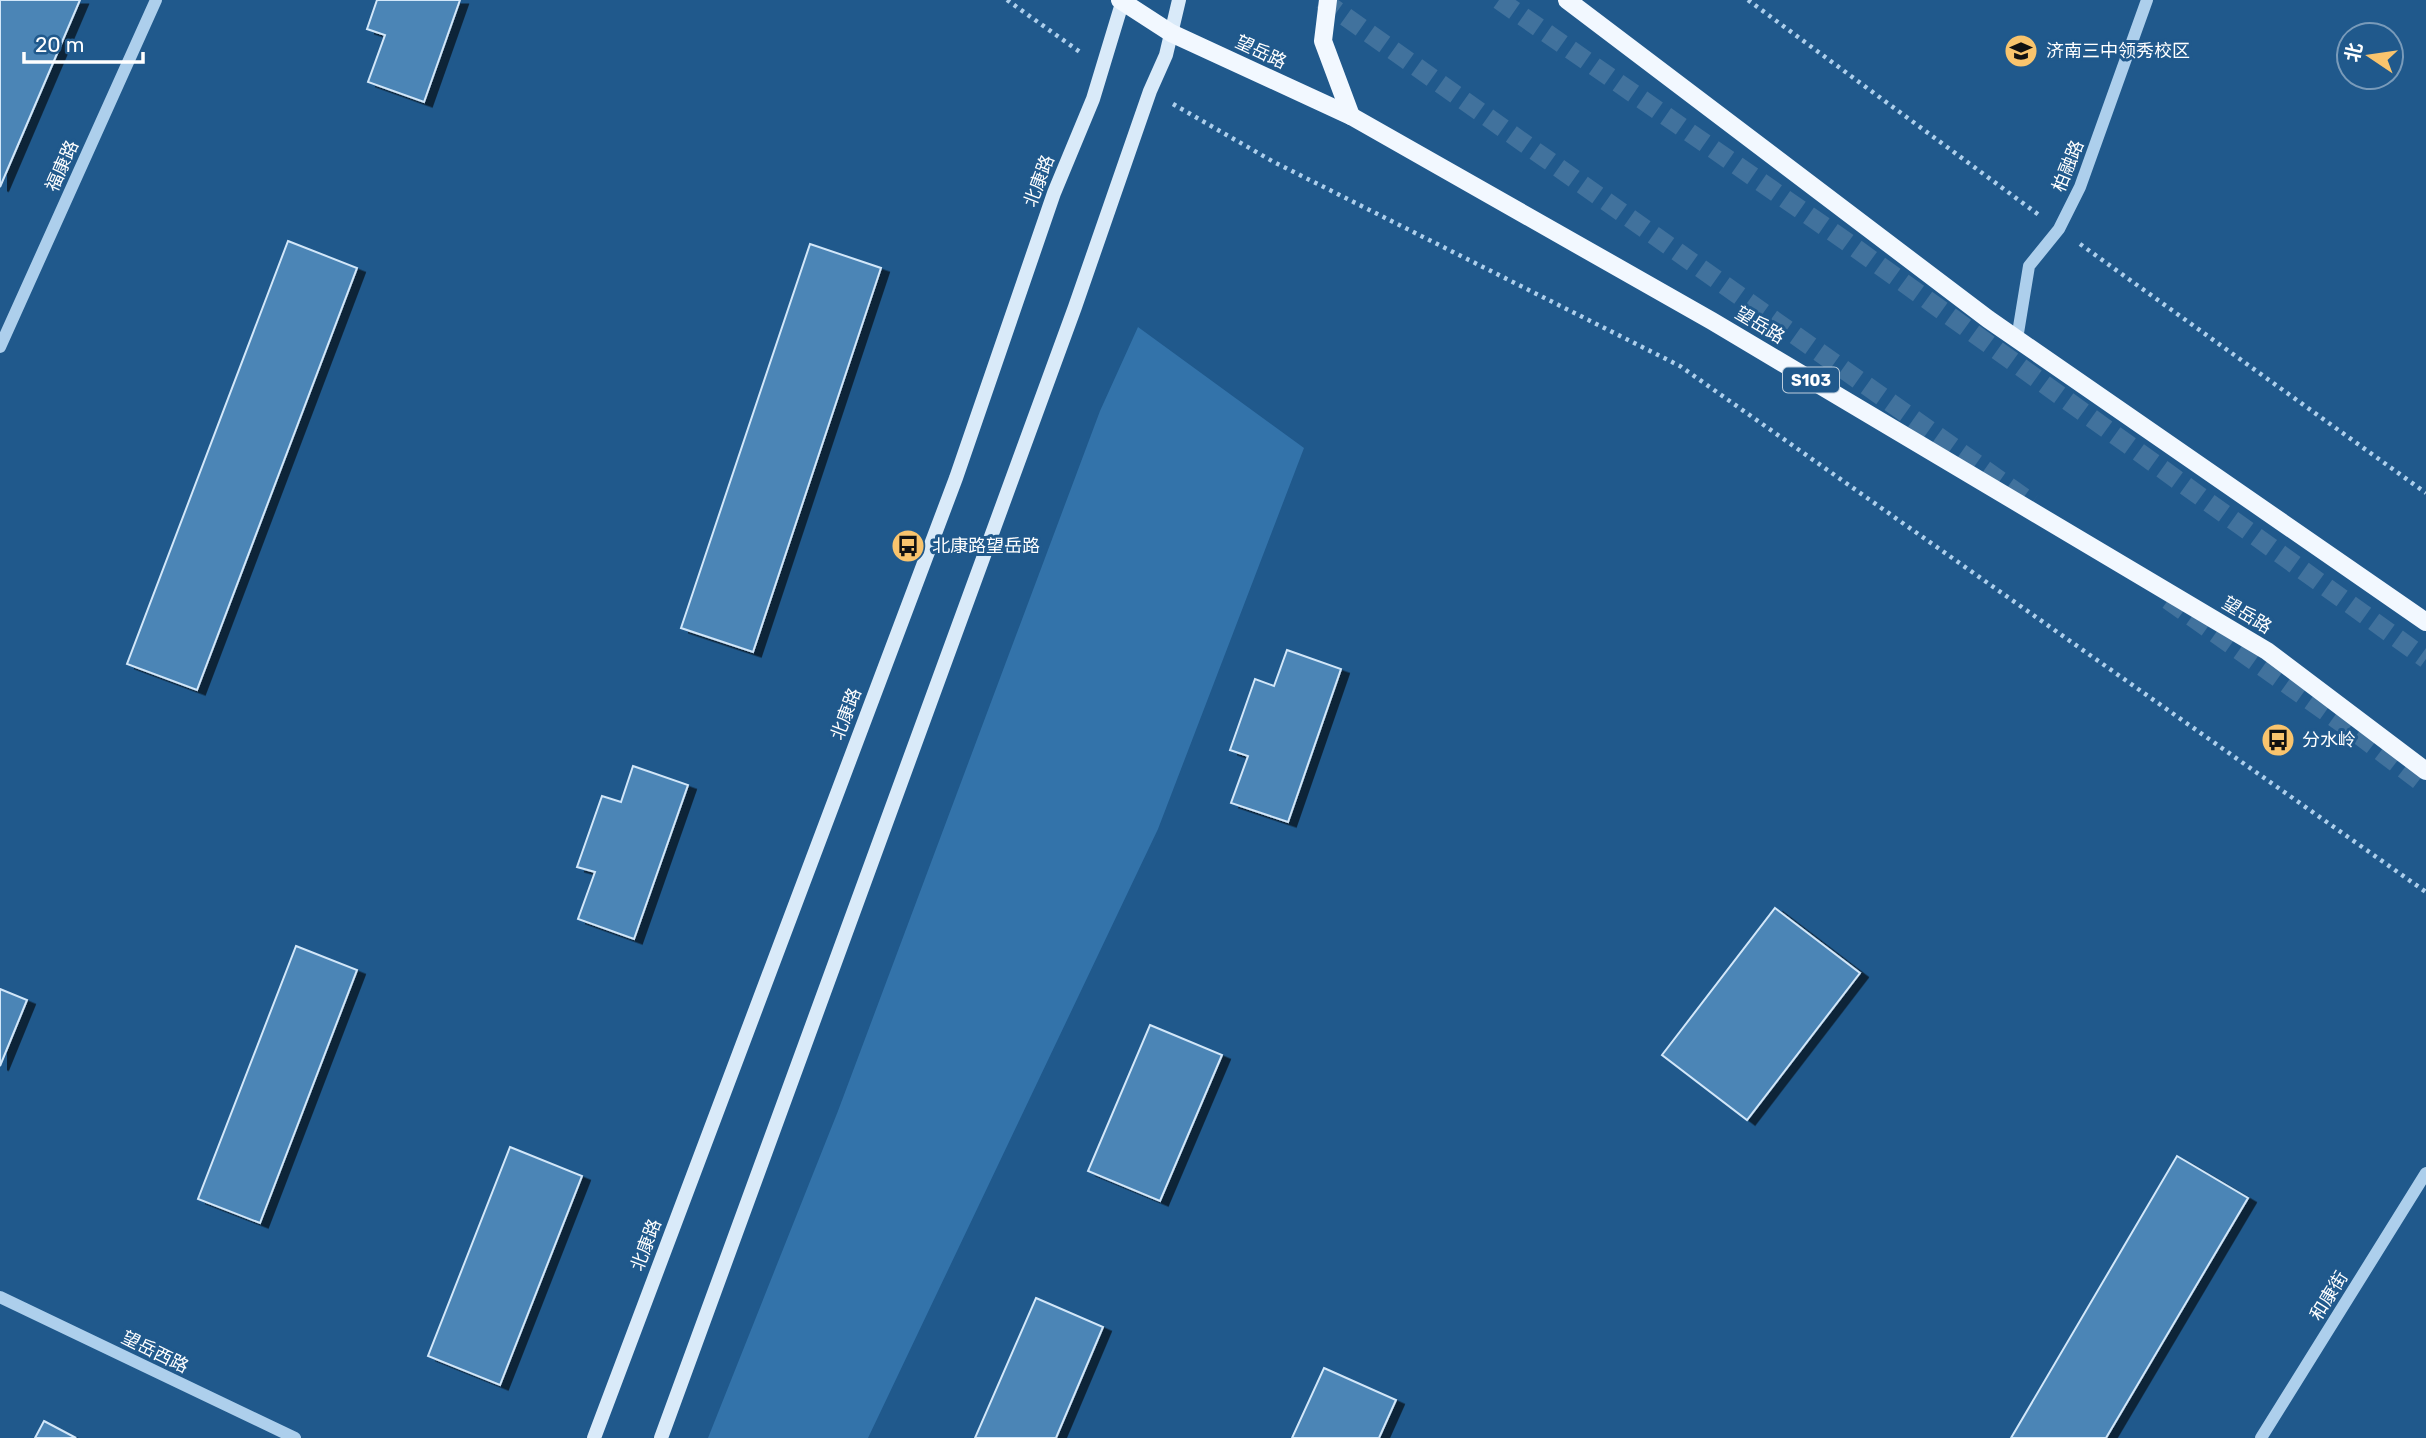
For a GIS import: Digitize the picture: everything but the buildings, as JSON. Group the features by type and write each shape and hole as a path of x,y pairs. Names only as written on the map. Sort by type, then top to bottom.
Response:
{"main road":[{"path":"661,1438 1075,307 1150,91 1166,55 1179,0"},
{"path":"1328,0 1323,41 1351,116"},
{"path":"1567,0 2017,339 2426,622"},
{"name":"北康路","path":"594,1438 956,478 1054,193 1093,99 1122,1"},
{"name":"望岳路","path":"1122,1 1171,33 1351,116 1712,321 2267,652 2426,771"}],"street":[{"name":"福康路","path":"0,347 156,0"},
{"name":"柏融路","path":"2017,339 2029,266 2059,229 2080,187 2147,0"},
{"name":"和康街","path":"2261,1438 2426,1173"},
{"name":"望岳西路","path":"0,1297 295,1438"}],"path":[{"path":"1007,0 1102,68"},
{"path":"1748,0 2059,229 2426,493"},
{"path":"1150,91 1272,161 1680,366 2426,892"}],"shaded area":[{"path":"1138,327 1304,448 1158,829 868,1438 708,1438 838,1111 1100,411"}],"tunnel":[{"path":"1322,0 2032,503"},
{"path":"1499,0 1847,242 2426,659"},
{"path":"2168,600 2426,786"}],"place":[{"name":"济南三中领秀校区","path":"2021,51"},
{"name":"北康路望岳路","path":"908,546"},
{"name":"分水岭","path":"2278,740"}]}
